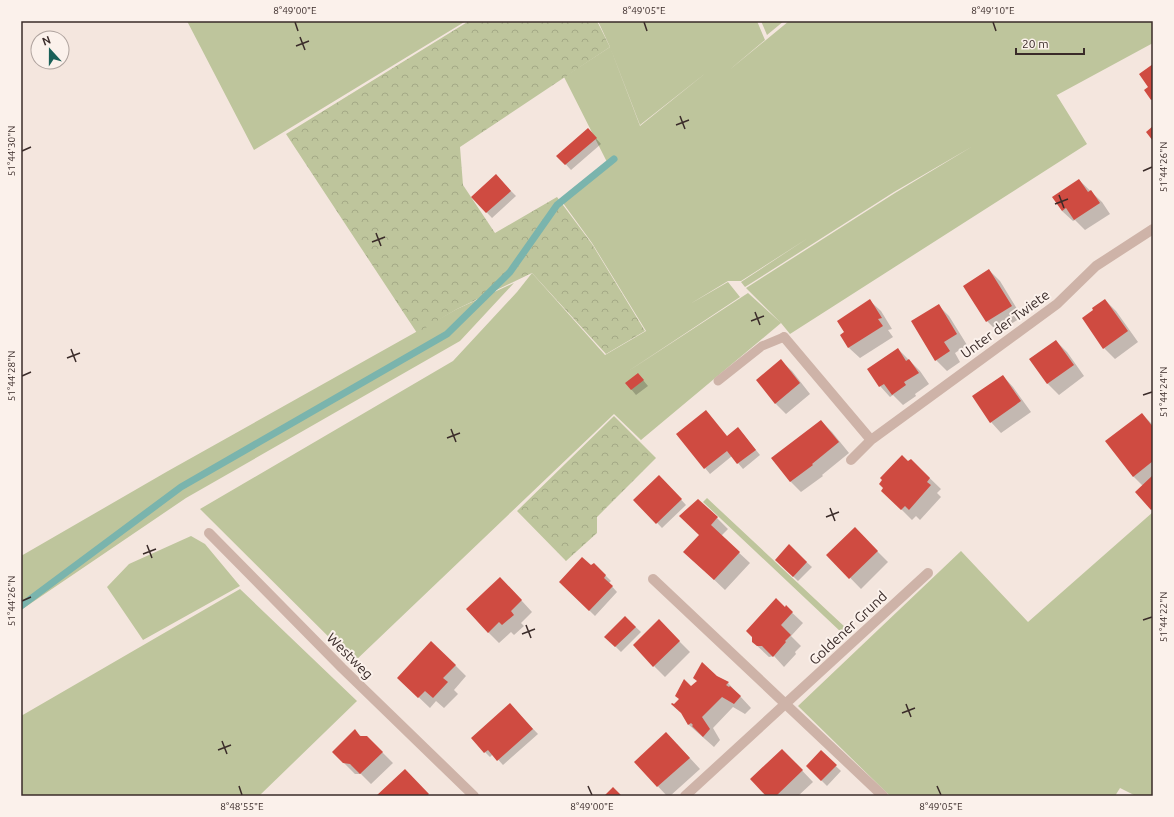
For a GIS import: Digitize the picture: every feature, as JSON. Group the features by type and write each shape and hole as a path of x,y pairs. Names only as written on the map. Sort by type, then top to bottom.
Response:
{"street":[{"name":"Unter der Twiete","path":"851,460 871,440 1057,304 1096,266 1153,229"},
{"path":"784,337 871,440"},
{"name":"Westweg","path":"209,533 342,668 474,796"},
{"name":"Goldener Grund","path":"685,796 928,572"},
{"path":"653,579 883,796"}],"lane":[{"path":"718,381 762,346 784,337"}],"green space":[{"path":"187,21 466,21 254,150"},
{"path":"469,21 597,21 610,47 460,147 463,185 495,233 557,197 592,244 645,331 606,354 532,273 457,309 417,333 286,134"},
{"path":"598,21 757,21 765,40 728,71 789,21 1151,21 1153,24 1153,43 1057,95 1056,94 1087,144 790,334 781,323 641,440 614,414 354,662 200,509 453,361 517,292 532,273 605,355 646,331 592,243 563,203 609,166 564,77 610,47","holes":["610,47 640,125 707,72 640,126","973,146 895,193 746,288 781,323 748,293 627,372 740,297 728,282 690,304 728,281 741,281 808,238 741,282 745,287 894,192"]},
{"path":"761,21 784,21 767,35"},
{"path":"514,283 460,341 186,498 21,610 21,556 168,471 457,309"},
{"path":"614,416 656,458 597,517 597,533 566,561 517,511"},
{"path":"707,498 846,628 842,633 703,502"},
{"path":"1153,512 1153,796 1136,796 1120,788 1115,796 890,796 798,706 961,551 1028,622"},
{"path":"191,536 205,544 240,586 143,640 107,587 129,564"},
{"path":"240,589 357,701 259,796 21,796 21,716"}],"building":[{"path":"1153,64 1153,99 1151,100 1144,90 1148,87 1139,74"},
{"path":"1153,126 1153,141 1146,132"},
{"path":"588,128 597,138 565,165 556,156"},
{"path":"496,174 511,191 486,213 471,197"},
{"path":"1079,179 1088,192 1091,190 1100,203 1074,220 1066,208 1062,211 1052,197"},
{"path":"989,269 1012,306 986,322 963,286"},
{"path":"870,299 882,318 878,319 883,326 848,348 840,335 844,332 837,321"},
{"path":"1105,299 1128,331 1103,349 1082,318 1093,310 1092,308"},
{"path":"939,304 957,334 944,342 950,351 935,361 911,321"},
{"path":"1056,340 1074,365 1047,384 1029,359"},
{"path":"898,348 906,361 909,359 919,373 904,382 906,385 892,395 884,384 879,387 867,369"},
{"path":"781,359 800,383 775,404 756,380"},
{"path":"638,373 644,380 631,390 625,383"},
{"path":"1003,375 1021,401 990,423 972,396"},
{"path":"706,410 727,436 738,427 756,450 737,464 727,451 704,469 676,434"},
{"path":"1142,413 1153,427 1153,461 1133,477 1105,441"},
{"path":"821,420 839,442 812,464 813,465 790,482 771,458"},
{"path":"902,455 908,461 911,459 930,478 927,482 931,485 909,510 905,506 901,510 881,491 883,488 879,484 882,480 880,478"},
{"path":"659,475 682,499 656,524 633,500"},
{"path":"1153,475 1153,508 1151,510 1135,492"},
{"path":"698,499 718,517 711,525 740,552 714,580 683,552 699,535 679,516"},
{"path":"855,527 878,551 849,579 826,555"},
{"path":"789,544 807,562 793,577 775,560"},
{"path":"582,557 591,565 594,563 606,575 604,578 613,586 589,611 559,582"},
{"path":"500,577 522,600 511,611 514,615 502,625 499,622 488,633 466,609"},
{"path":"776,598 785,607 786,605 793,612 781,625 791,635 773,657 762,646 757,646 752,642 752,637 746,631"},
{"path":"625,616 636,627 615,647 604,637"},
{"path":"659,619 680,641 653,667 633,645"},
{"path":"431,641 456,665 443,678 448,682 433,698 425,691 418,698 397,678"},
{"path":"702,662 717,676 729,682 726,685 729,687 730,686 741,696 734,704 722,697 702,717 710,729 703,737 691,723 688,725 681,713 671,704 674,704 679,699 675,696 684,679 691,686 697,681 693,678"},
{"path":"510,703 533,729 497,761 488,750 484,753 471,738"},
{"path":"355,729 360,736 367,736 383,752 360,774 350,764 343,763 332,752"},
{"path":"666,732 690,758 657,787 634,762"},
{"path":"782,749 803,770 776,796 766,796 750,779"},
{"path":"821,750 837,765 821,781 806,766"},
{"path":"405,769 429,794 427,796 376,796"},
{"path":"613,787 622,796 604,796"}],"waterway":[{"path":"21,606 181,487 447,334 510,272 557,205 614,159"}]}
